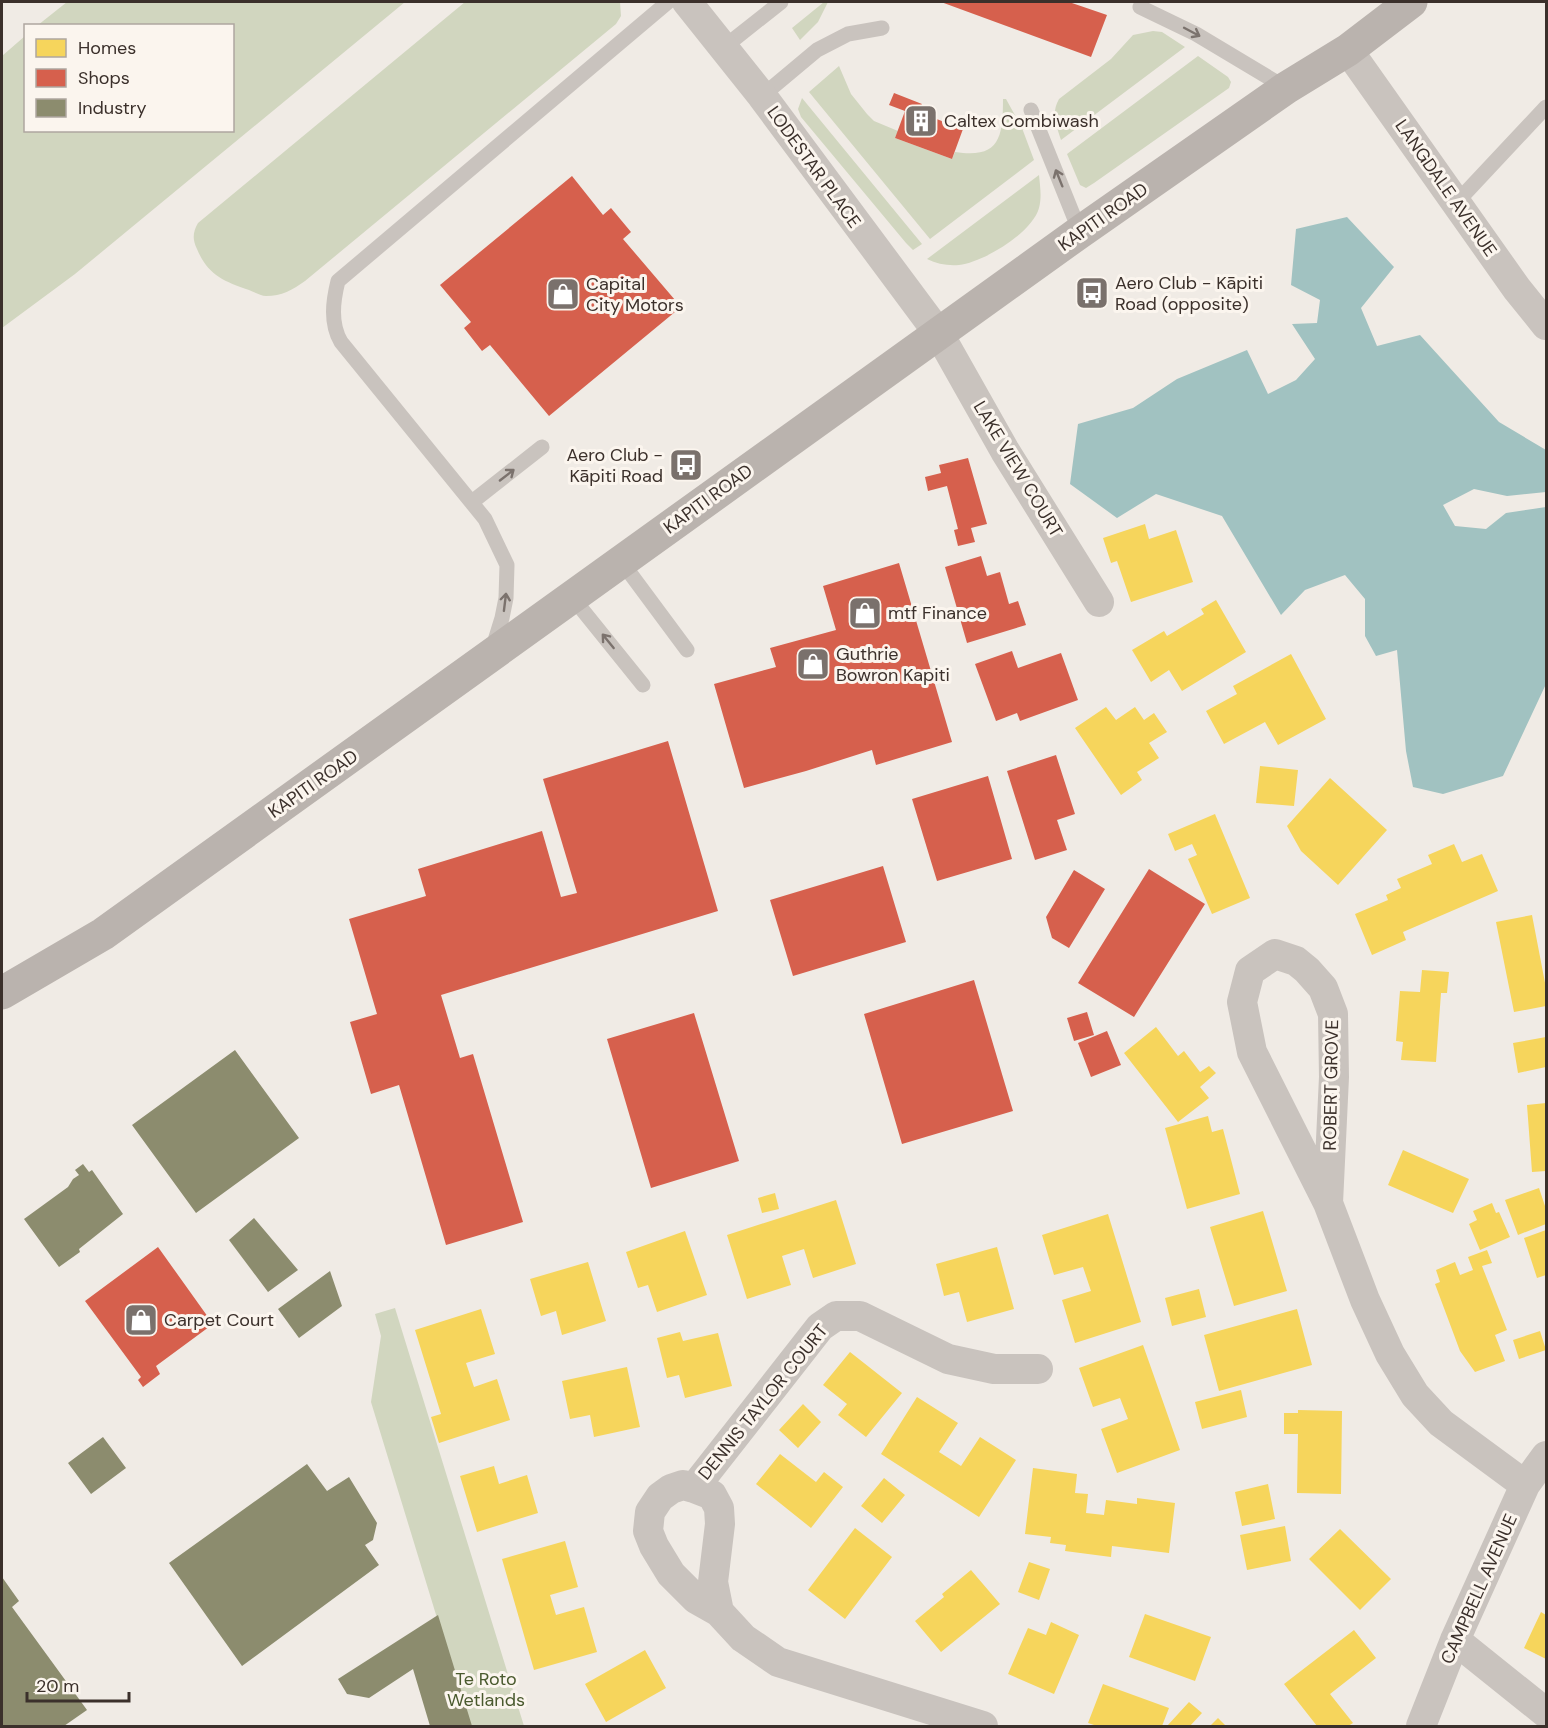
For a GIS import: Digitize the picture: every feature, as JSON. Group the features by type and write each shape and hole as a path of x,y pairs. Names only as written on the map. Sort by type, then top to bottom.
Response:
{"main road":[{"name":"KAPITI ROAD","path":"2,993 103,934 1080,232 1286,88 1348,50 1411,2"}],"street":[{"name":"LODESTAR PLACE","path":"687,2 762,96 939,334"},
{"name":"LANGDALE AVENUE","path":"1348,50 1517,289 1546,325"},
{"name":"LAKE VIEW COURT","path":"939,334 1005,451 1099,602"},
{"name":"ROBERT GROVE","path":"1328,1203 1334,1077 1333,1014 1323,988 1307,970 1296,961 1275,954 1250,971 1242,1002 1252,1052 1328,1203 1365,1300 1390,1354 1414,1395 1441,1423 1525,1485"},
{"name":"DENNIS TAYLOR COURT","path":"694,1488 820,1327 836,1316 860,1316 948,1359 994,1369 1038,1369"},
{"name":"CAMPBELL AVENUE","path":"1421,1726 1455,1640 1525,1485 1546,1456"},
{"name":"DENNIS TAYLOR COURT","path":"719,1612 713,1582 720,1524 719,1508 712,1495 683,1485 671,1489 660,1497 650,1512 648,1530 654,1546 671,1574 696,1599 719,1612 743,1638 778,1662 983,1726"},
{"path":"1455,1640 1546,1713"}],"lane":[{"path":"489,658 504,608 507,565 485,519 341,342 336,333 333,302 338,281 668,2"},
{"path":"723,48 782,2"},
{"path":"1140,7 1196,34 1286,88"},
{"path":"762,96 817,50 848,34 882,28"},
{"path":"1456,203 1546,107"},
{"path":"1030,110 1080,232"},
{"path":"472,502 542,447"},
{"path":"621,561 687,650"},
{"path":"572,597 643,685"}],"green space":[{"path":"67,2 405,2 75,274 2,328 2,56 24,37 24,132 234,132 234,24 39,24"},
{"path":"465,2 620,2 621,16 616,24 296,287 282,294 264,296 231,283 211,271 201,258 194,242 194,233 198,223"},
{"path":"824,2 828,2 818,22 800,40 792,28"},
{"path":"1153,31 1162,32 1185,47 1061,140 1055,114 1059,99 1111,59 1133,35"},
{"path":"1198,56 1228,77 1231,82 1229,88 1094,183 1086,188 1080,185 1067,154"},
{"path":"839,66 851,94 874,121 898,131 895,138 952,159 955,152 981,152 996,142 1002,124 1003,99 1006,99 1022,128 1034,160 930,239 809,92"},
{"path":"802,98 922,244 913,250 906,243 801,117 798,109"},
{"path":"1039,175 1041,196 1035,218 1006,245 981,258 959,265 947,265 927,259"},
{"name":"Te Roto Wetlands","path":"395,1308 524,1726 470,1726 371,1402 381,1336 375,1314"}],"water":[{"path":"1347,217 1394,267 1361,308 1377,346 1420,335 1499,422 1546,450 1546,492 1507,496 1474,489 1443,505 1455,526 1486,529 1506,513 1546,507 1546,684 1503,776 1443,794 1413,787 1406,751 1397,650 1376,656 1365,636 1365,599 1345,575 1305,590 1281,615 1222,516 1156,494 1117,518 1070,484 1078,424 1133,408 1177,379 1247,350 1268,394 1296,380 1315,359 1292,324 1317,323 1320,300 1291,285 1296,229"}],"building: Homes":[{"path":"1145,524 1149,539 1176,530 1193,582 1131,602 1117,561 1111,563 1103,538"},
{"path":"1216,600 1246,652 1182,691 1169,670 1151,682 1132,650 1164,631 1167,636 1204,614 1201,609"},
{"path":"1291,654 1326,719 1278,745 1265,722 1224,744 1206,711 1237,694 1233,686"},
{"path":"1106,707 1116,720 1135,707 1144,720 1154,713 1167,732 1149,743 1159,758 1137,772 1142,780 1121,795 1075,728"},
{"path":"1260,766 1298,770 1294,806 1256,803"},
{"path":"1330,778 1387,830 1338,885 1301,851 1287,826"},
{"path":"1215,814 1250,898 1212,914 1188,859 1197,855 1192,844 1175,851 1168,834"},
{"path":"1454,844 1462,862 1482,854 1498,891 1403,932 1406,940 1372,955 1355,914 1388,900 1386,895 1401,888 1397,879 1432,864 1428,855"},
{"path":"1532,915 1546,988 1546,1006 1514,1012 1496,922"},
{"path":"1422,970 1449,972 1447,993 1441,993 1436,1062 1401,1060 1403,1042 1396,1041 1400,991 1420,992"},
{"path":"1156,1027 1178,1056 1184,1051 1200,1072 1209,1066 1216,1073 1200,1087 1209,1098 1178,1122 1124,1053"},
{"path":"1546,1037 1546,1067 1518,1073 1513,1043"},
{"path":"1546,1103 1546,1171 1532,1172 1527,1105"},
{"path":"1208,1116 1212,1132 1223,1129 1240,1194 1187,1209 1165,1128"},
{"path":"1403,1150 1469,1179 1453,1213 1388,1185"},
{"path":"1539,1188 1546,1209 1546,1224 1518,1235 1505,1200"},
{"path":"775,1193 779,1209 762,1213 758,1198"},
{"path":"836,1200 856,1264 813,1278 804,1249 782,1256 791,1285 747,1299 727,1235"},
{"path":"1492,1203 1496,1213 1499,1212 1510,1237 1480,1250 1469,1224 1477,1220 1473,1211"},
{"path":"1263,1211 1287,1291 1234,1306 1210,1227"},
{"path":"1108,1214 1141,1322 1075,1343 1062,1300 1091,1291 1083,1267 1054,1275 1042,1235"},
{"path":"1546,1230 1546,1275 1537,1278 1524,1238"},
{"path":"685,1231 707,1295 657,1312 648,1285 638,1288 626,1252"},
{"path":"997,1247 1014,1309 967,1322 959,1292 944,1296 936,1264"},
{"path":"1487,1250 1492,1263 1482,1266 1507,1330 1495,1335 1505,1361 1475,1372 1460,1351 1435,1284 1440,1282 1436,1270 1455,1262 1460,1275 1473,1270 1468,1257"},
{"path":"588,1262 606,1321 562,1335 556,1311 541,1316 530,1279"},
{"path":"1199,1289 1206,1317 1172,1326 1165,1298"},
{"path":"481,1309 495,1354 466,1363 474,1387 497,1379 510,1420 439,1443 431,1417 441,1414 415,1330"},
{"path":"1297,1309 1312,1365 1219,1391 1204,1335"},
{"path":"1540,1331 1546,1350 1519,1359 1513,1340"},
{"path":"680,1332 683,1341 718,1333 732,1386 685,1398 679,1375 667,1378 657,1338"},
{"path":"1143,1345 1180,1450 1117,1473 1101,1429 1128,1419 1120,1398 1093,1407 1079,1368"},
{"path":"850,1352 902,1393 866,1437 838,1415 847,1404 823,1385"},
{"path":"627,1367 640,1427 594,1437 590,1415 570,1419 562,1381"},
{"path":"1241,1390 1247,1417 1202,1429 1195,1402"},
{"path":"917,1397 958,1423 939,1452 961,1466 980,1437 1016,1460 979,1517 881,1454"},
{"path":"803,1404 821,1422 798,1448 779,1430"},
{"path":"1298,1410 1342,1411 1341,1494 1297,1493 1298,1434 1284,1434 1284,1413 1298,1413"},
{"path":"780,1454 816,1482 824,1472 843,1487 811,1528 756,1484"},
{"path":"494,1466 499,1484 527,1475 538,1513 477,1532 460,1476"},
{"path":"1033,1468 1077,1474 1075,1493 1088,1494 1086,1513 1104,1515 1106,1500 1137,1504 1137,1498 1175,1503 1169,1553 1112,1546 1111,1557 1065,1551 1066,1545 1050,1543 1051,1537 1025,1534"},
{"path":"884,1478 905,1495 882,1523 861,1506"},
{"path":"1268,1484 1275,1519 1242,1526 1235,1492"},
{"path":"1285,1526 1291,1561 1247,1570 1240,1535"},
{"path":"855,1528 892,1557 845,1619 808,1590"},
{"path":"1340,1529 1391,1579 1360,1610 1309,1559"},
{"path":"565,1541 578,1587 550,1595 556,1615 584,1607 597,1652 534,1670 502,1559"},
{"path":"1029,1562 1050,1569 1039,1600 1018,1592"},
{"path":"971,1570 1000,1604 941,1652 915,1621"},
{"path":"1541,1612 1546,1615 1546,1659 1524,1648"},
{"path":"1145,1614 1211,1637 1195,1681 1129,1657"},
{"path":"1051,1622 1079,1635 1054,1694 1008,1674 1028,1628 1046,1635"},
{"path":"1354,1630 1376,1658 1330,1694 1353,1723 1348,1726 1317,1726 1284,1684"},
{"path":"645,1650 666,1688 606,1722 585,1684"},
{"path":"1103,1684 1169,1708 1162,1726 1097,1726 1088,1723"},
{"path":"1189,1702 1202,1713 1190,1726 1167,1726"},
{"path":"1218,1718 1226,1726 1210,1726"}],"building: Shops":[{"path":"941,2 1069,2 1107,15 1091,57"},
{"name":"Caltex Combiwash","path":"894,93 922,104 918,112 963,129 952,159 895,138 905,111 889,105"},
{"path":"572,176 603,215 611,208 631,232 623,239 681,307 549,416 490,345 482,351 464,328 471,322 440,285"},
{"path":"968,458 987,524 971,528 975,542 958,546 954,530 958,529 947,486 928,491 925,477 941,473 939,465"},
{"path":"981,556 987,576 1000,572 1009,604 1018,601 1026,625 967,643 945,567"},
{"path":"899,563 952,742 876,765 872,750 744,788 714,684 776,667 770,648 836,630 823,586"},
{"path":"1012,651 1018,668 1061,653 1078,700 1020,721 1017,713 996,721 975,664"},
{"path":"668,741 718,911 441,995 460,1058 473,1054 523,1222 446,1245 399,1085 371,1094 350,1022 377,1014 349,919 426,896 418,869 542,831 561,897 577,893 543,779"},
{"path":"1056,755 1075,814 1057,820 1067,850 1035,860 1007,771"},
{"path":"988,776 1012,859 937,881 912,799"},
{"path":"883,866 906,942 793,976 770,900"},
{"path":"1149,869 1205,904 1134,1017 1078,983"},
{"path":"1074,870 1105,889 1069,948 1052,938 1046,917"},
{"path":"974,980 1013,1111 902,1144 864,1014"},
{"path":"1087,1012 1094,1035 1074,1041 1067,1018"},
{"path":"694,1013 739,1161 651,1188 607,1039"},
{"path":"1107,1031 1121,1065 1091,1077 1078,1043"},
{"path":"158,1247 213,1324 156,1366 160,1374 143,1387 138,1380 141,1377 85,1301"}],"building: Industry":[{"path":"235,1050 299,1138 196,1213 132,1125"},
{"path":"83,1164 89,1172 92,1170 123,1214 79,1249 80,1252 59,1267 24,1219 68,1187 79,1175 75,1170"},
{"path":"254,1218 298,1270 268,1292 229,1240"},
{"path":"330,1271 342,1306 299,1338 278,1309"},
{"path":"103,1437 126,1468 91,1494 68,1463"},
{"path":"307,1464 327,1491 349,1477 377,1523 373,1540 365,1545 379,1565 242,1666 169,1563"},
{"path":"2,1577 19,1601 12,1607 87,1710 64,1726 2,1726"},
{"path":"438,1615 472,1726 430,1726 413,1669 369,1698 347,1694 338,1679"}],"place":[{"name":"Caltex Combiwash","path":"921,121"},
{"name":"Aero Club - Kāpiti Road (opposite)","path":"1092,293"},
{"name":"Capital City Motors","path":"563,294"},
{"name":"Aero Club - Kāpiti Road","path":"686,465"},
{"name":"mtf Finance","path":"865,613"},
{"name":"Guthrie Bowron Kapiti","path":"813,664"},
{"name":"Carpet Court","path":"141,1320"}]}
